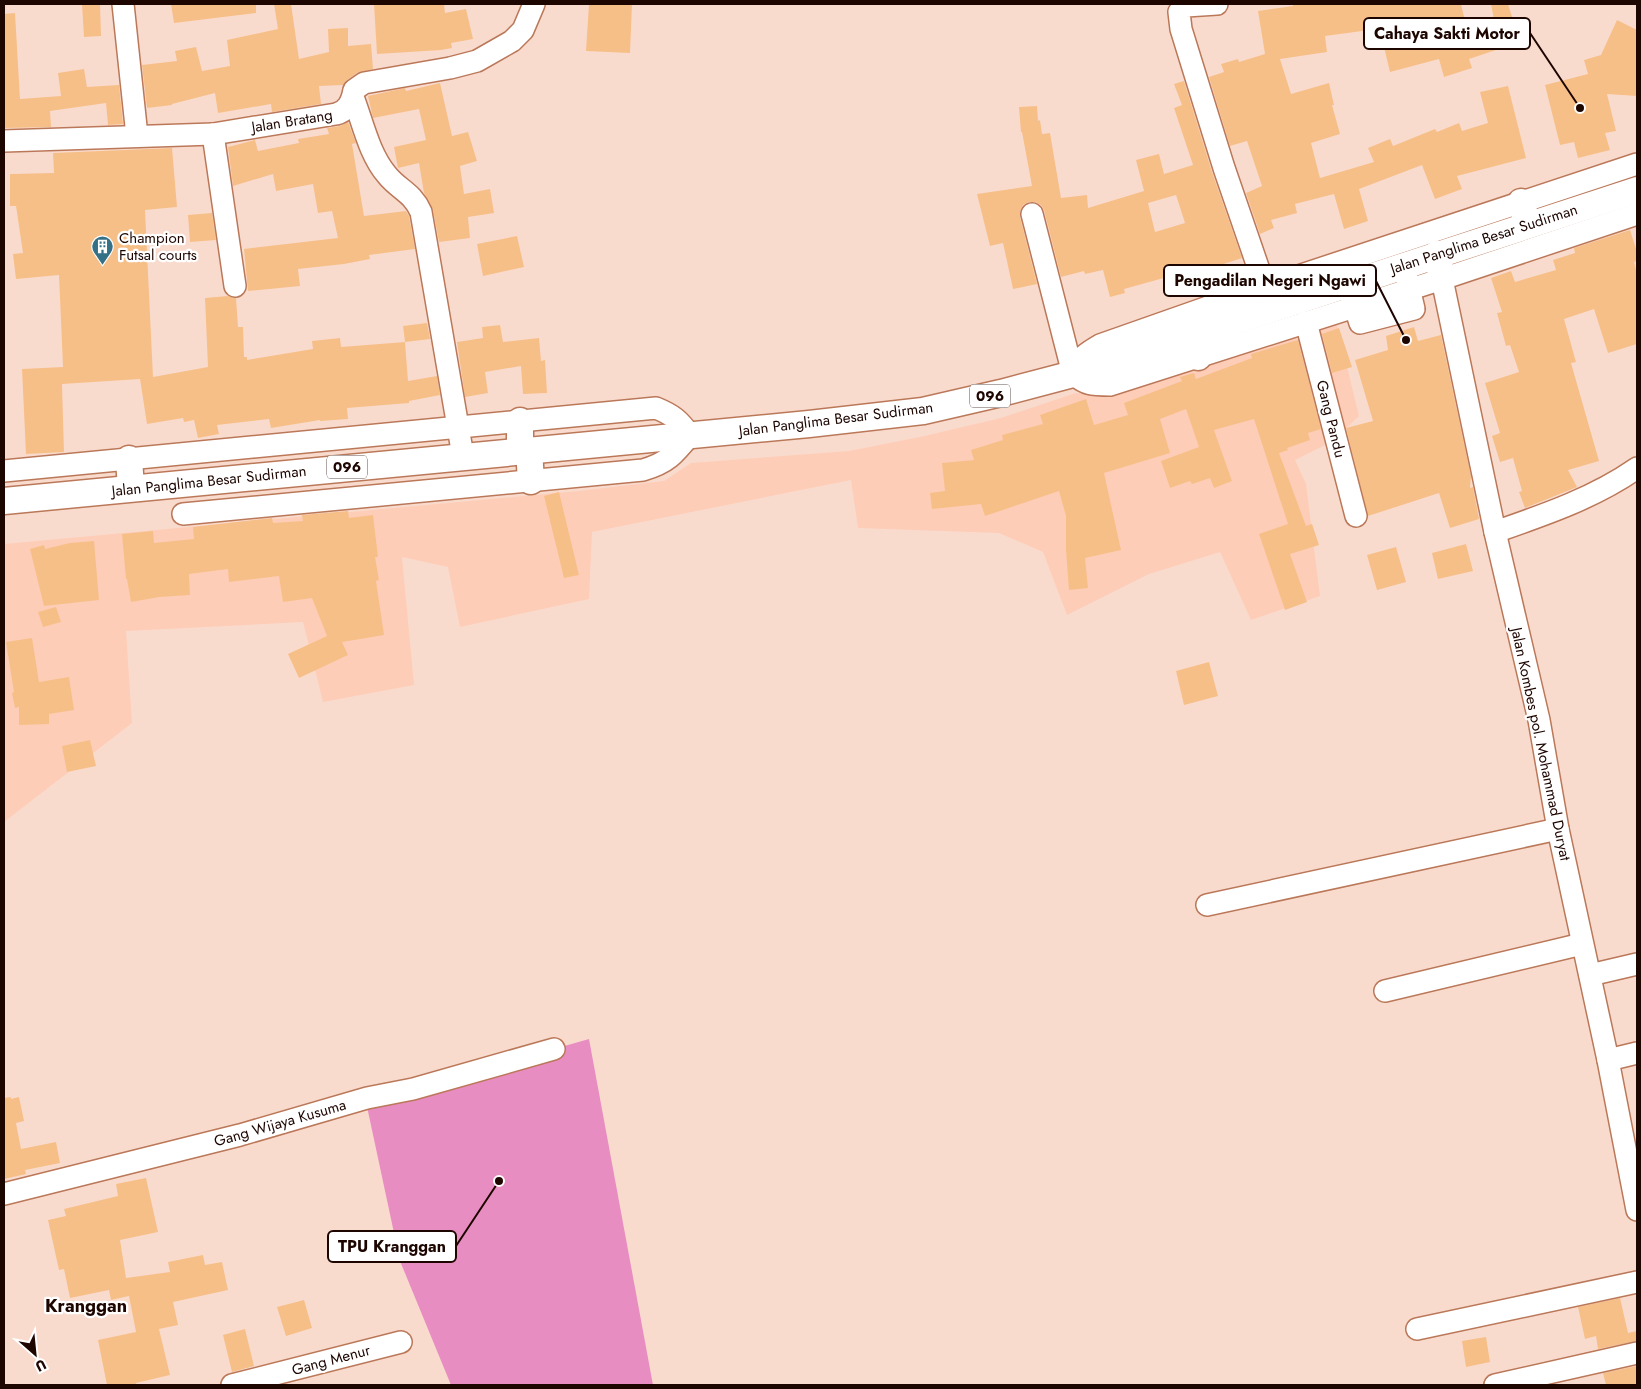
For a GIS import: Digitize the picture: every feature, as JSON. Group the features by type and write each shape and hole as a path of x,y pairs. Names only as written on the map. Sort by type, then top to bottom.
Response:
{"main road":[{"name":"Jalan Panglima Besar Sudirman","path":"4,501 809,424 923,411 1195,346 1268,298 1351,295 1439,267 1524,214 1637,190"},
{"path":"520,421 531,481"},
{"path":"129,459 131,488"}],"street":[{"path":"123,4 137,136"},
{"name":"Jalan Bratang","path":"4,140 213,134 336,114 346,109 353,98 354,90 364,83 450,68 477,61 512,41 523,30 534,4"},
{"path":"1217,4 1186,6 1178,12 1180,29 1268,298"},
{"path":"353,98 376,159 388,177 416,201 421,212 463,456"},
{"path":"213,134 235,286"},
{"path":"1073,374 1075,364 1100,345 1268,298 1524,214 1637,164"},
{"path":"1032,214 1073,374"},
{"path":"1439,267 1637,214"},
{"name":"Jalan Kombes pol. Mohammad Duryat","path":"1439,267 1495,532 1539,720 1558,829 1608,1060 1637,1210"},
{"path":"1195,346 1306,322 1351,295 1360,323 1414,309 1406,277"},
{"name":"Gang Pandu","path":"1306,322 1356,516"},
{"path":"4,471 656,408 679,420 690,435 674,456 657,466 643,470 183,514"},
{"path":"1495,532 1593,494 1637,468"},
{"path":"4,494 4,501"},
{"path":"1206,905 1558,829"},
{"path":"1385,991 1582,944"},
{"path":"1590,975 1637,964"},
{"name":"Gang Wijaya Kusuma","path":"4,1194 240,1135 368,1098 413,1089 554,1048"},
{"path":"1608,1060 1637,1053"},
{"path":"1417,1329 1637,1282"},
{"name":"Gang Menur","path":"232,1385 401,1342"},
{"path":"1494,1385 1637,1353"}],"shaded area":[{"path":"1336,321 1359,416 1333,441 1295,460 1306,484 1320,596 1251,620 1220,552 1149,574 1067,615 1043,552 999,533 858,528 851,480 592,532 589,599 460,627 448,567 402,557 414,685 323,702 303,622 126,631 132,723 4,822 4,544 578,491 664,481 691,463 849,451 1001,418 1076,393 1104,396"},
{"path":"589,1039 653,1385 451,1385 400,1261 366,1102"}],"building":[{"path":"82,4 100,4 101,36 84,37"},
{"path":"171,4 256,4 256,13 174,23"},
{"path":"274,4 291,4 299,59 329,52 328,29 348,28 348,46 371,44 373,69 357,73 343,85 319,86 321,104 272,112 271,104 218,113 215,93 172,105 147,108 142,65 177,61 175,51 196,47 202,71 230,66 227,40 278,29"},
{"path":"374,4 444,4 445,13 466,9 473,39 451,43 452,48 441,50 377,54"},
{"path":"589,4 632,4 630,53 586,51"},
{"path":"1293,4 1461,4 1468,34 1495,25 1491,4 1508,4 1520,42 1469,59 1472,68 1444,77 1439,59 1390,72 1383,43 1380,44 1377,29 1325,36 1327,52 1280,59 1291,94 1329,83 1334,105 1332,105 1340,134 1311,143 1320,178 1374,162 1368,148 1390,139 1393,146 1435,129 1437,132 1459,123 1462,131 1488,123 1480,92 1508,86 1526,158 1457,176 1462,189 1435,199 1422,165 1359,189 1368,221 1344,229 1334,194 1295,204 1297,213 1271,220 1274,228 1260,234 1246,193 1262,186 1247,141 1230,146 1209,77 1224,72 1221,64 1238,59 1239,62 1265,54 1258,11 1293,6"},
{"path":"15,13 20,99 61,96 58,73 84,69 87,87 119,85 123,124 108,125 106,103 50,111 51,127 4,128 4,14"},
{"path":"1617,20 1637,30 1637,96 1607,94 1616,131 1605,133 1610,150 1578,158 1574,142 1560,145 1545,85 1588,74 1584,60 1601,55"},
{"path":"1184,81 1212,172 1242,258 1193,274 1194,278 1173,283 1171,276 1124,289 1125,293 1110,297 1103,270 1085,274 1084,271 1061,277 1044,210 1041,205 1029,202 1023,205 1020,217 1037,284 1013,289 1003,243 990,246 977,194 1032,186 1021,132 1019,107 1037,106 1038,121 1040,120 1042,134 1050,133 1061,198 1087,195 1088,208 1144,191 1136,160 1159,154 1164,174 1193,165 1174,108 1182,105 1174,84","holes":["1176,195 1185,223 1155,232 1148,203"]},
{"path":"440,83 452,136 468,132 477,161 460,166 464,194 490,189 494,213 468,217 470,238 439,242 433,210 424,193 419,163 398,168 394,147 426,140 419,109 373,118 368,96 405,88 406,91"},
{"path":"348,122 356,143 352,144 364,216 406,211 409,216 415,249 369,255 370,259 344,264 298,269 300,286 248,291 244,249 338,238 332,211 318,213 313,184 276,191 273,174 233,186 228,147 255,140 258,151 299,143 298,139 329,134 327,128 340,126"},
{"path":"172,148 177,207 145,210 153,377 208,367 205,298 228,296 236,298 238,327 243,327 244,357 247,357 247,360 313,349 312,341 340,338 341,347 405,342 408,381 437,376 440,395 409,401 409,403 347,408 348,419 320,420 271,428 269,419 217,425 219,434 198,438 194,420 184,422 183,418 147,424 140,379 62,384 64,452 26,454 22,369 63,367 59,275 16,279 13,254 23,253 16,206 10,206 10,174 54,173 53,153"},
{"path":"212,213 216,240 190,242 188,215"},
{"path":"1630,230 1637,252 1637,261 1634,262 1637,274 1637,344 1608,353 1594,309 1564,319 1576,362 1571,363 1599,461 1568,470 1577,487 1525,508 1519,492 1522,491 1513,458 1500,462 1492,436 1500,433 1485,383 1519,372 1510,345 1506,346 1497,313 1502,312 1491,278 1511,271 1515,282 1556,270 1553,260 1575,253 1574,248"},
{"path":"517,236 524,267 483,276 477,244"},
{"path":"427,323 430,339 405,342 403,326"},
{"path":"500,325 503,342 539,338 541,361 545,360 547,393 523,394 521,366 485,372 488,393 465,397 457,342 483,338 482,327"},
{"path":"1414,327 1418,341 1441,335 1471,476 1470,488 1473,487 1479,519 1450,528 1439,493 1368,516 1346,428 1373,421 1355,360 1388,350 1386,336"},
{"path":"1339,328 1352,367 1332,373 1322,334"},
{"path":"1298,340 1321,429 1308,433 1310,440 1287,448 1288,450 1279,453 1306,526 1312,524 1319,545 1290,554 1307,602 1285,610 1259,534 1288,524 1254,419 1214,430 1232,481 1214,488 1210,478 1192,484 1190,481 1170,488 1161,461 1199,447 1186,409 1160,419 1170,453 1104,473 1121,550 1085,558 1088,588 1069,590 1066,516 1059,491 985,516 981,504 932,509 930,493 945,491 942,463 974,460 971,450 1003,440 1002,435 1043,424 1040,415 1086,399 1094,425 1128,415 1124,403 1182,381 1180,377 1194,373 1196,379 1252,358 1251,354"},
{"path":"559,492 579,575 564,578 544,496"},
{"path":"348,511 349,518 373,515 378,557 375,557 379,580 376,581 384,635 342,642 348,655 299,678 288,654 327,636 312,598 283,602 279,576 229,582 228,569 189,574 190,595 159,597 131,602 126,579 122,534 153,531 154,543 194,539 193,527 272,518 273,523 303,521 302,515"},
{"path":"94,541 99,600 44,606 30,549 44,545 45,549 70,543"},
{"path":"1466,544 1473,571 1438,579 1432,553"},
{"path":"1396,547 1406,582 1377,590 1367,555"},
{"path":"56,607 61,622 43,627 38,612"},
{"path":"32,638 39,682 69,677 74,710 49,714 49,724 19,725 19,707 15,708 6,642"},
{"path":"1209,662 1218,696 1184,705 1176,671"},
{"path":"90,740 96,766 67,772 62,746"},
{"path":"11,1097 11,1099 19,1097 24,1121 16,1123 21,1149 56,1142 60,1163 25,1170 26,1174 4,1179 4,1098"},
{"path":"146,1178 158,1232 120,1240 126,1278 170,1272 168,1262 203,1255 205,1265 222,1262 228,1290 173,1302 178,1325 159,1329 170,1375 136,1383 136,1385 107,1385 98,1340 136,1332 129,1296 111,1300 109,1290 70,1298 64,1269 59,1270 48,1220 66,1216 64,1209 118,1196 116,1184"},
{"path":"1620,1298 1628,1333 1637,1331 1637,1341 1598,1349 1596,1336 1585,1339 1578,1307"},
{"path":"304,1300 312,1328 286,1336 277,1307"},
{"path":"245,1329 254,1366 232,1372 223,1335"},
{"path":"1486,1337 1490,1362 1466,1367 1462,1341"},
{"path":"1637,1366 1637,1385 1606,1385 1603,1373"}],"place":[{"name":"Cahaya Sakti Motor","path":"1580,108"},
{"name":"Champion Futsal courts","path":"103,266"},
{"name":"Pengadilan Negeri Ngawi","path":"1406,340"},
{"name":"TPU Kranggan","path":"499,1181"}],"district":[{"name":"Kranggan","path":"86,1306"}]}
